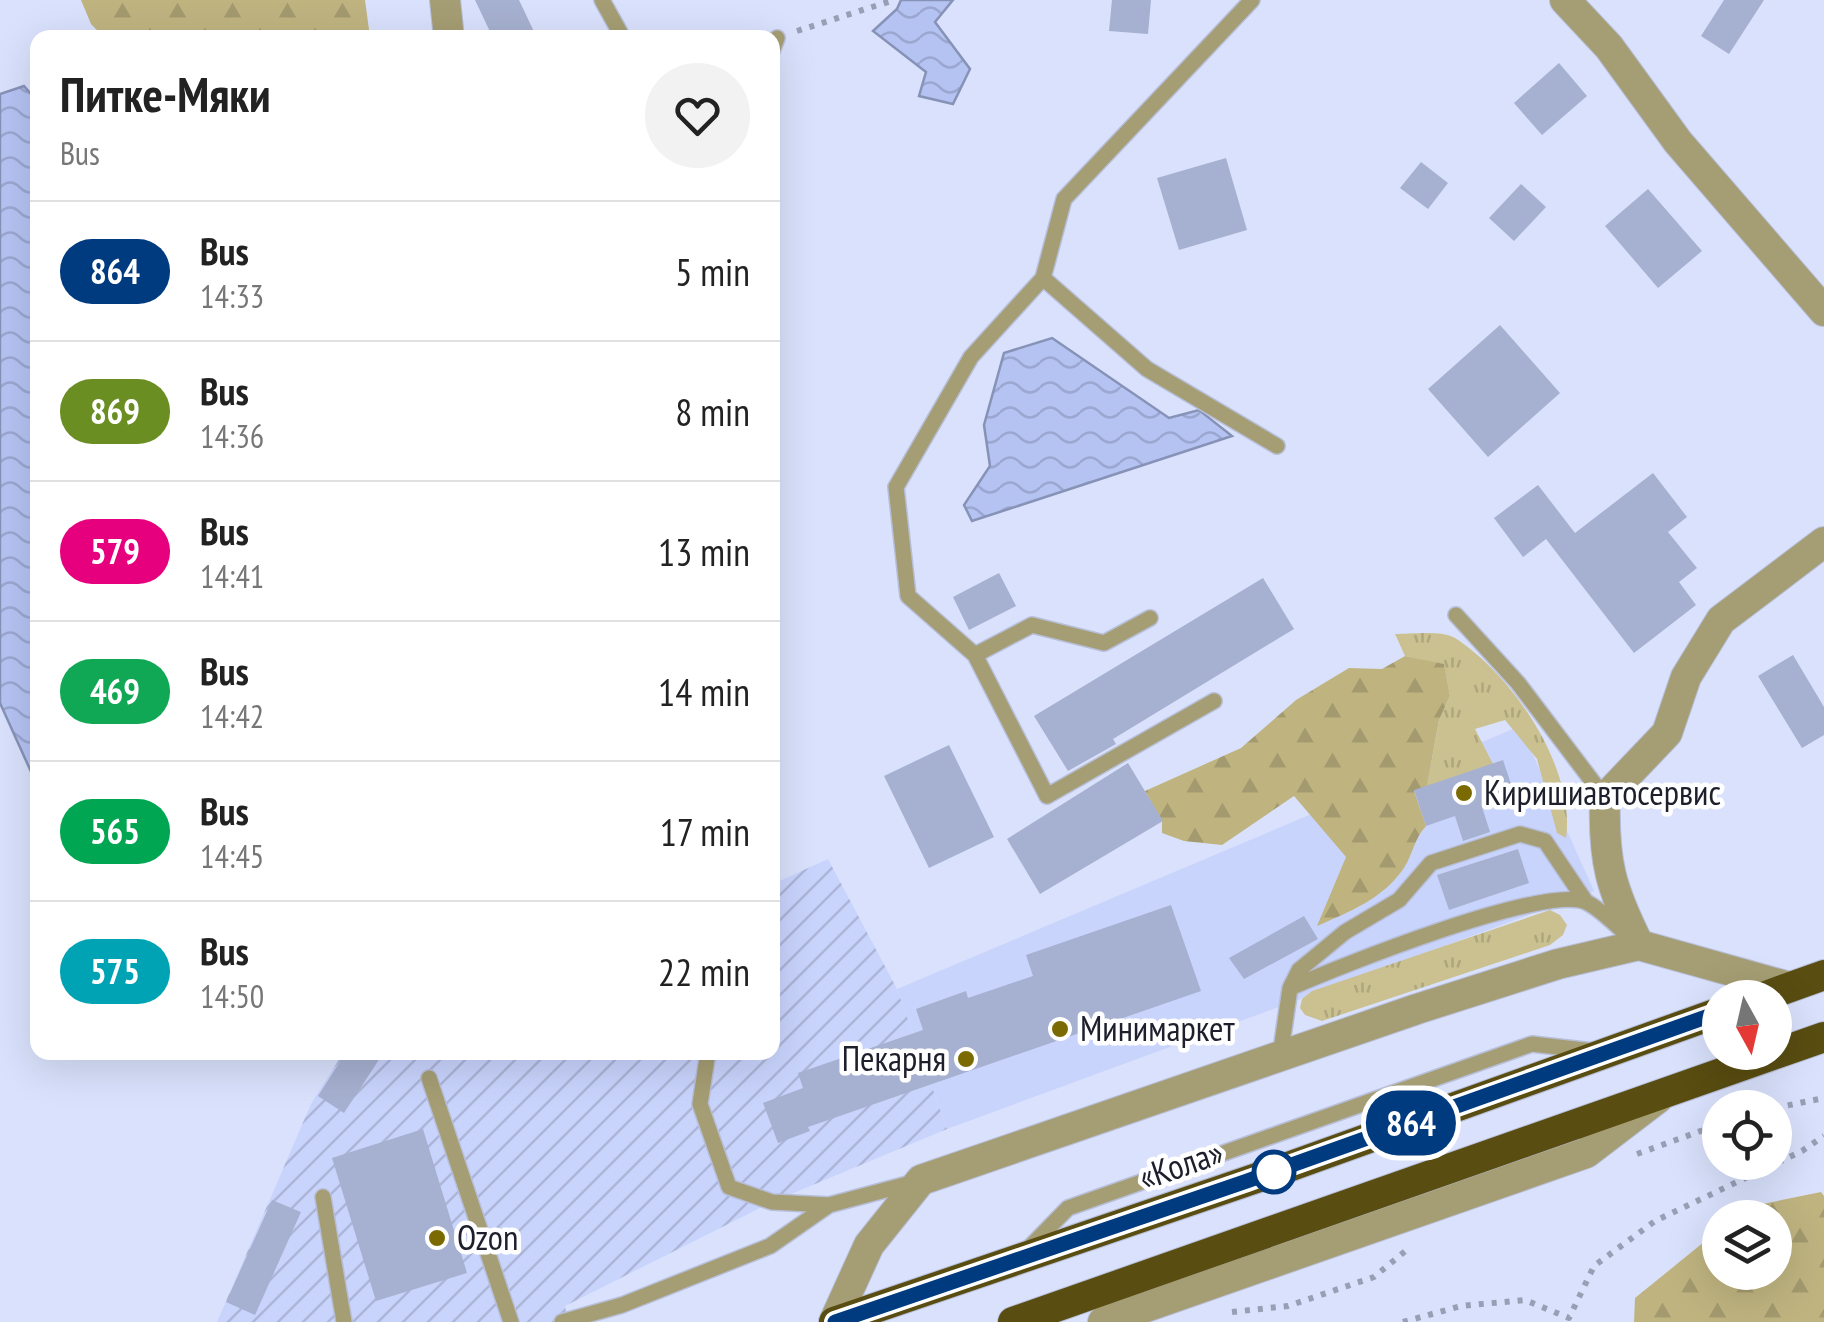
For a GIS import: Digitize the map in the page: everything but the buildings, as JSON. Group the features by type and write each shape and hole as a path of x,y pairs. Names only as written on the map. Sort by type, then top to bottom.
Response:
{"highway":[{"path":"1792,986 1824,975"},
{"name":"«Кола»","path":"834,1322 1015,1262 1702,1018"},
{"path":"1013,1322 1824,1037"}],"street":[{"path":"445,0 447,30"},
{"path":"1565,0 1610,47 1678,142 1824,311"},
{"path":"1640,945 1606,866 1605,798 1666,733 1686,677 1721,620 1824,542"},
{"path":"834,1322 869,1245 922,1180 1558,964 1640,945 1764,980"},
{"path":"1103,1322 1586,1153 1662,1096"}],"lane":[{"path":"602,0 619,30"},
{"path":"1214,701 1047,796 974,655 908,596 896,487 972,357 1044,278 1064,199 1252,0"},
{"path":"1044,278 1146,369 1277,446"},
{"path":"1456,615 1518,683 1605,798"},
{"path":"974,655 1032,624 1104,643 1150,618"},
{"path":"1280,1057 1290,988 1300,970 1344,932 1400,900 1431,863 1520,834 1545,842 1586,902 1640,945"},
{"path":"1290,988 1524,905 1562,900 1586,902"},
{"path":"707,1060 700,1104 729,1187 772,1202 829,1205 922,1180"},
{"path":"430,1078 511,1322"},
{"path":"323,1197 344,1322"},
{"path":"562,1322 622,1305 770,1246 829,1205"}],"path":[{"path":"780,42 894,0"},
{"path":"1792,1105 1824,1098"},
{"path":"1404,1322 1460,1306 1525,1300 1570,1320 1594,1266 1655,1221 1802,1151 1824,1136"}],"shaded area":[{"path":"1520,726 1594,891 947,1129 897,989"},
{"path":"828,859 897,989 947,1129 772,1202 565,1306 568,1322 217,1322 311,1104 339,1060 780,1060 780,881"}],"green space":[{"path":"81,0 365,0 369,30 97,30"},
{"path":"1435,633 1455,638 1498,675 1518,699 1551,754 1566,811 1566,838 1557,833 1537,759 1505,720 1475,729 1493,764 1427,786 1439,720 1450,696 1444,665 1405,656 1395,634"},
{"path":"1405,656 1444,664 1450,696 1439,720 1427,786 1414,791 1426,826 1404,868 1376,896 1317,926 1346,857 1294,796 1222,845 1184,841 1162,833 1162,821 1145,791 1241,748 1296,700 1349,668 1382,669"},
{"path":"1550,910 1567,925 1563,935 1550,945 1322,1021 1305,1015 1300,1008 1302,999 1312,991"},
{"path":"1821,1192 1824,1196 1824,1322 1634,1322 1635,1298 1702,1244 1702,1290 1792,1290 1792,1200 1782,1200"}],"water":[{"path":"901,0 953,0 935,22 970,69 953,104 919,96 926,72 873,31 897,9"},
{"path":"24,86 30,93 30,769 0,703 0,94"},
{"path":"1052,338 1169,418 1199,410 1232,436 972,521 964,505 990,466 984,425 1004,353"}],"bus line":[{"name":"864","path":"835,1322 1247,1181 1702,1018"}],"place":[{"name":"Киришиавтосервис","path":"1464,793"},
{"name":"Минимаркет","path":"1060,1029"},
{"name":"Пекарня","path":"966,1059"},
{"name":"Ozon","path":"437,1238"}]}
